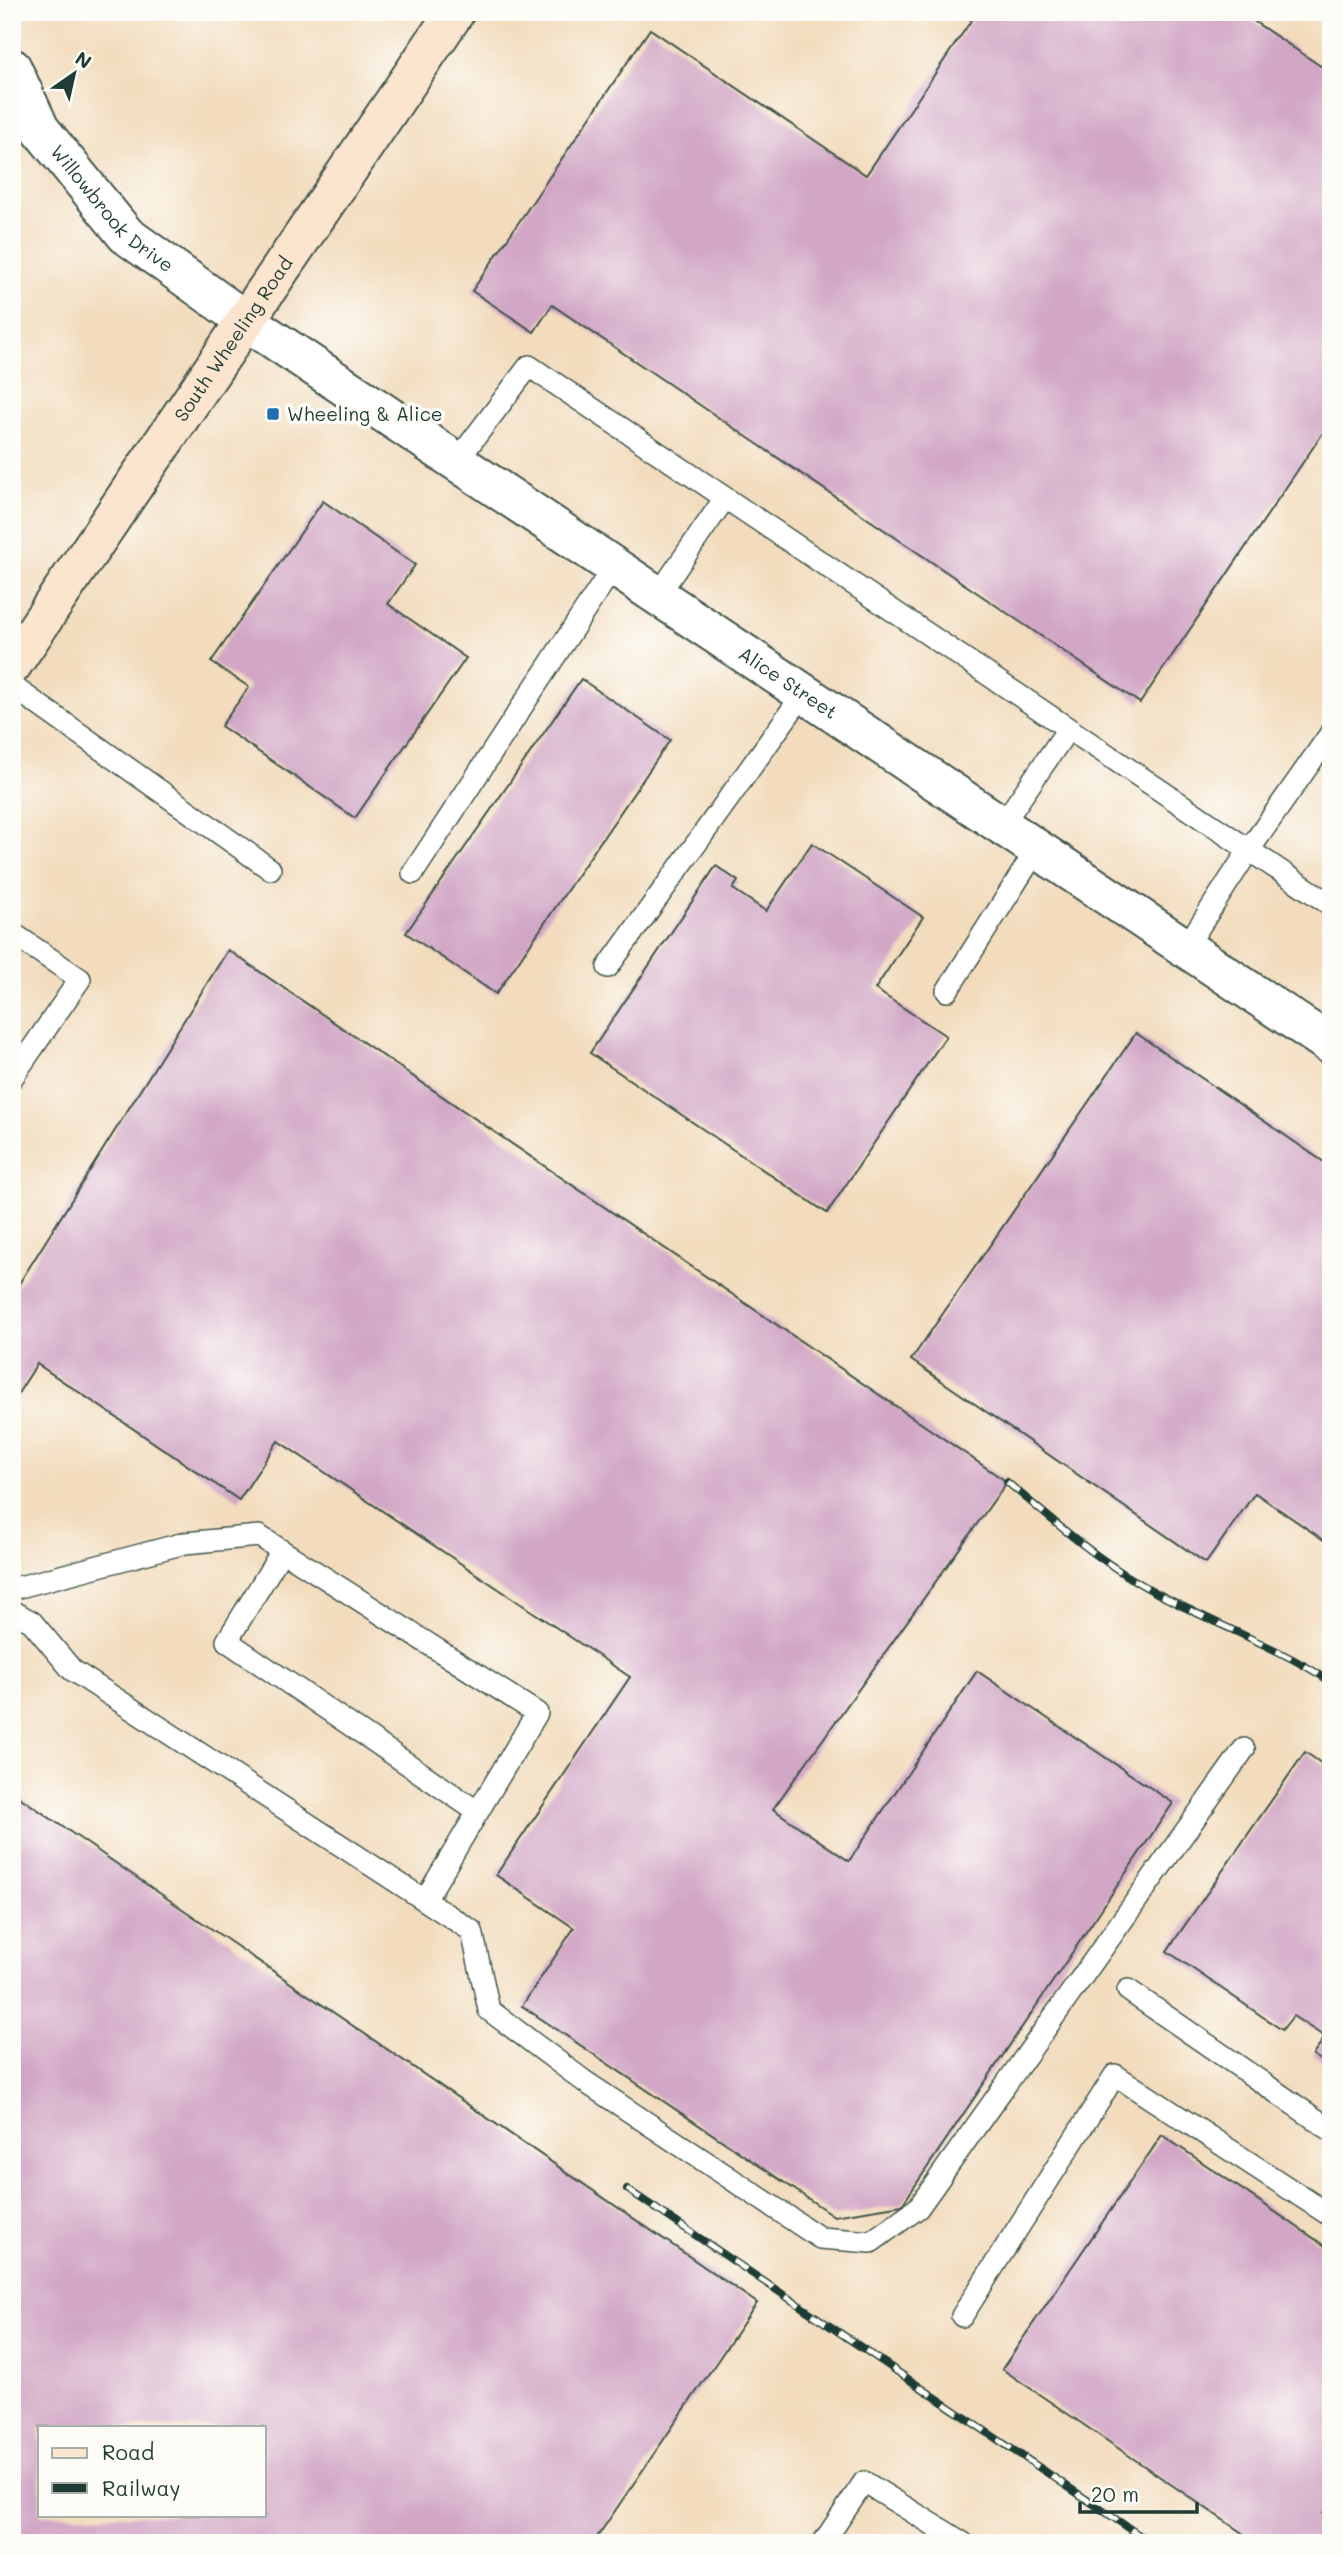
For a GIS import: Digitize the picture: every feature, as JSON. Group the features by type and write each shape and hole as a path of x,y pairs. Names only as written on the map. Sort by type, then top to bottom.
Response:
{"main road":[{"name":"South Wheeling Road","path":"12,666 455,12"}],"street":[{"name":"Willowbrook Drive","path":"12,68 40,129 126,235 246,321"},
{"name":"Alice Street","path":"246,321 1331,1045"}],"lane":[{"path":"457,461 529,366 1331,905"},
{"path":"658,595 725,498"},
{"path":"413,873 614,566"},
{"path":"12,686 270,869"},
{"path":"608,967 804,693"},
{"path":"1002,825 1069,729"},
{"path":"1186,947 1249,850 1331,733"},
{"path":"947,991 1037,849"},
{"path":"12,933 80,979 12,1078"},
{"path":"12,1590 185,1543 259,1536 537,1713 425,1900"},
{"path":"282,1551 227,1641 478,1812"},
{"path":"12,1611 33,1622 72,1670 472,1931 489,2010 584,2081 820,2238 871,2242 918,2208 1244,1749"},
{"path":"1128,1990 1331,2130"},
{"path":"962,2316 1115,2075 1331,2216"},
{"path":"822,2543 864,2482 963,2543"}],"building":[{"path":"977,12 1240,12 1331,73 1331,421 1140,703 552,305 534,332 472,291 650,29 866,175"},
{"path":"323,501 415,565 388,604 466,658 355,818 221,726 249,687 211,662"},
{"path":"581,679 670,740 496,994 406,933"},
{"path":"812,843 923,917 875,989 946,1036 827,1213 590,1053 716,866 738,881 733,889 766,911"},
{"path":"228,950 1007,1482 773,1809 849,1861 977,1671 1173,1803 902,2205 834,2216 522,2006 574,1928 496,1875 630,1677 278,1441 239,1500 37,1364 17,1395 12,1392 12,1295"},
{"path":"1136,1033 1331,1167 1331,1545 1255,1493 1206,1563 911,1360"},
{"path":"1305,1752 1331,1770 1331,2067 1313,2055 1325,2037 1293,2016 1282,2030 1167,1951"},
{"path":"12,1792 757,2303 593,2543 12,2543"},
{"path":"1162,2135 1331,2250 1331,2502 1323,2513 1331,2520 1315,2543 1257,2543 1002,2369"}],"railway":[{"path":"1007,1482 1071,1536 1121,1572 1163,1596 1284,1655 1331,1682"},
{"path":"627,2189 1151,2543"}],"place":[{"name":"Wheeling & Alice","path":"273,414"}]}
